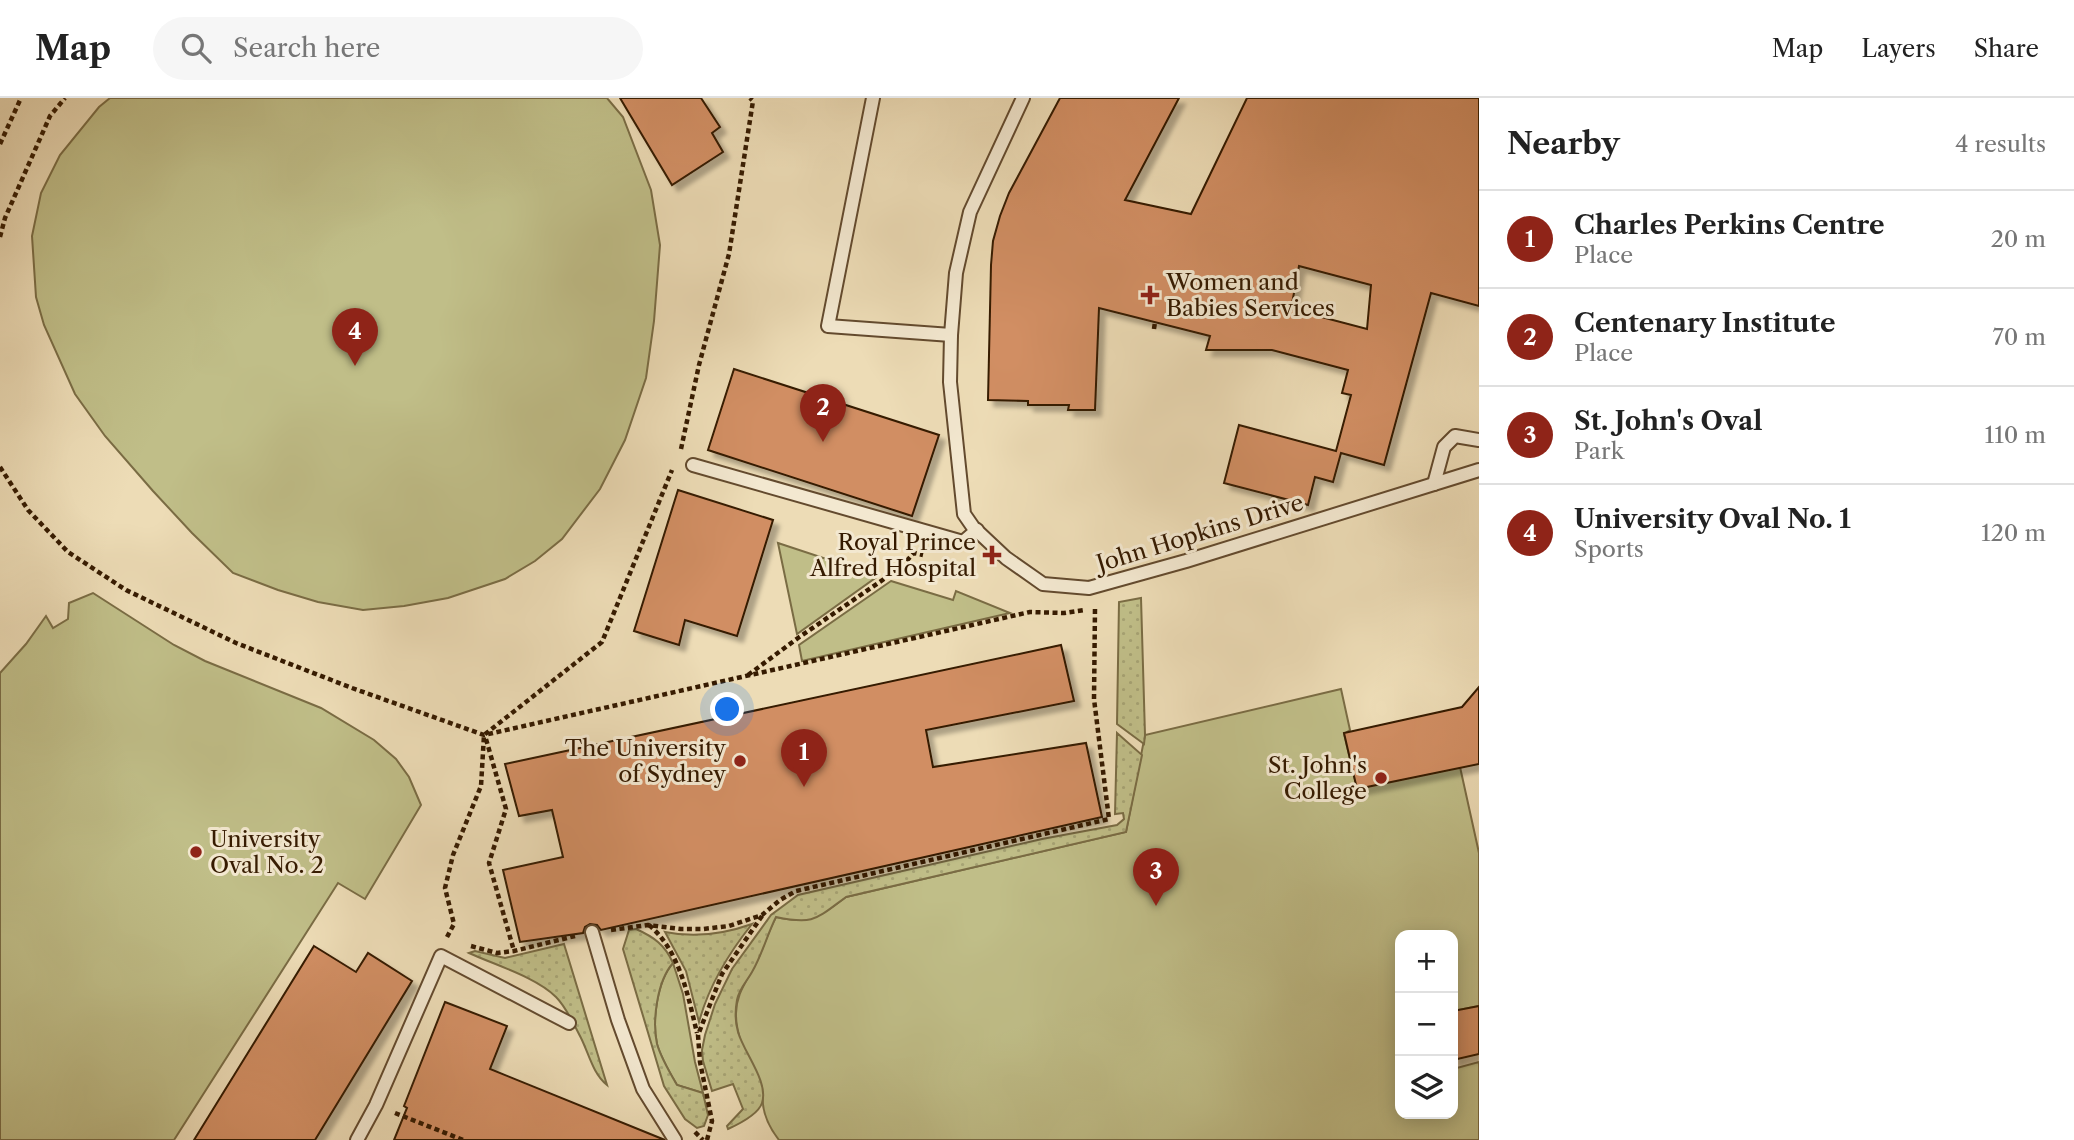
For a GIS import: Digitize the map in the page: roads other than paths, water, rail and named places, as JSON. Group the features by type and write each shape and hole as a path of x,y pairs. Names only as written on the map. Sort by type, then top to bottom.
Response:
{"lane":[{"path":"873,98 828,326 951,335"},
{"name":"John Hopkins Drive","path":"1023,98 970,212 956,273 951,335 950,382 964,514 1006,558 1043,584 1090,589 1479,470"},
{"path":"1434,484 1444,447 1455,436 1479,440"},
{"path":"693,465 963,542 977,530"},
{"path":"592,932 618,1020 643,1089 675,1140"},
{"path":"357,1140 376,1105 441,956 569,1023"}],"place":[{"name":"Women and Babies Services","path":"1150,295"},
{"name":"University Oval No. 1","path":"355,366"},
{"name":"Centenary Institute","path":"823,442"},
{"name":"Royal Prince Alfred Hospital","path":"992,555"},
{"name":"The University of Sydney","path":"740,761"},
{"name":"St. John's College","path":"1381,778"},
{"name":"Charles Perkins Centre","path":"804,787"},
{"name":"University Oval No. 2","path":"196,852"},
{"name":"St. John's Oval","path":"1156,906"}]}
